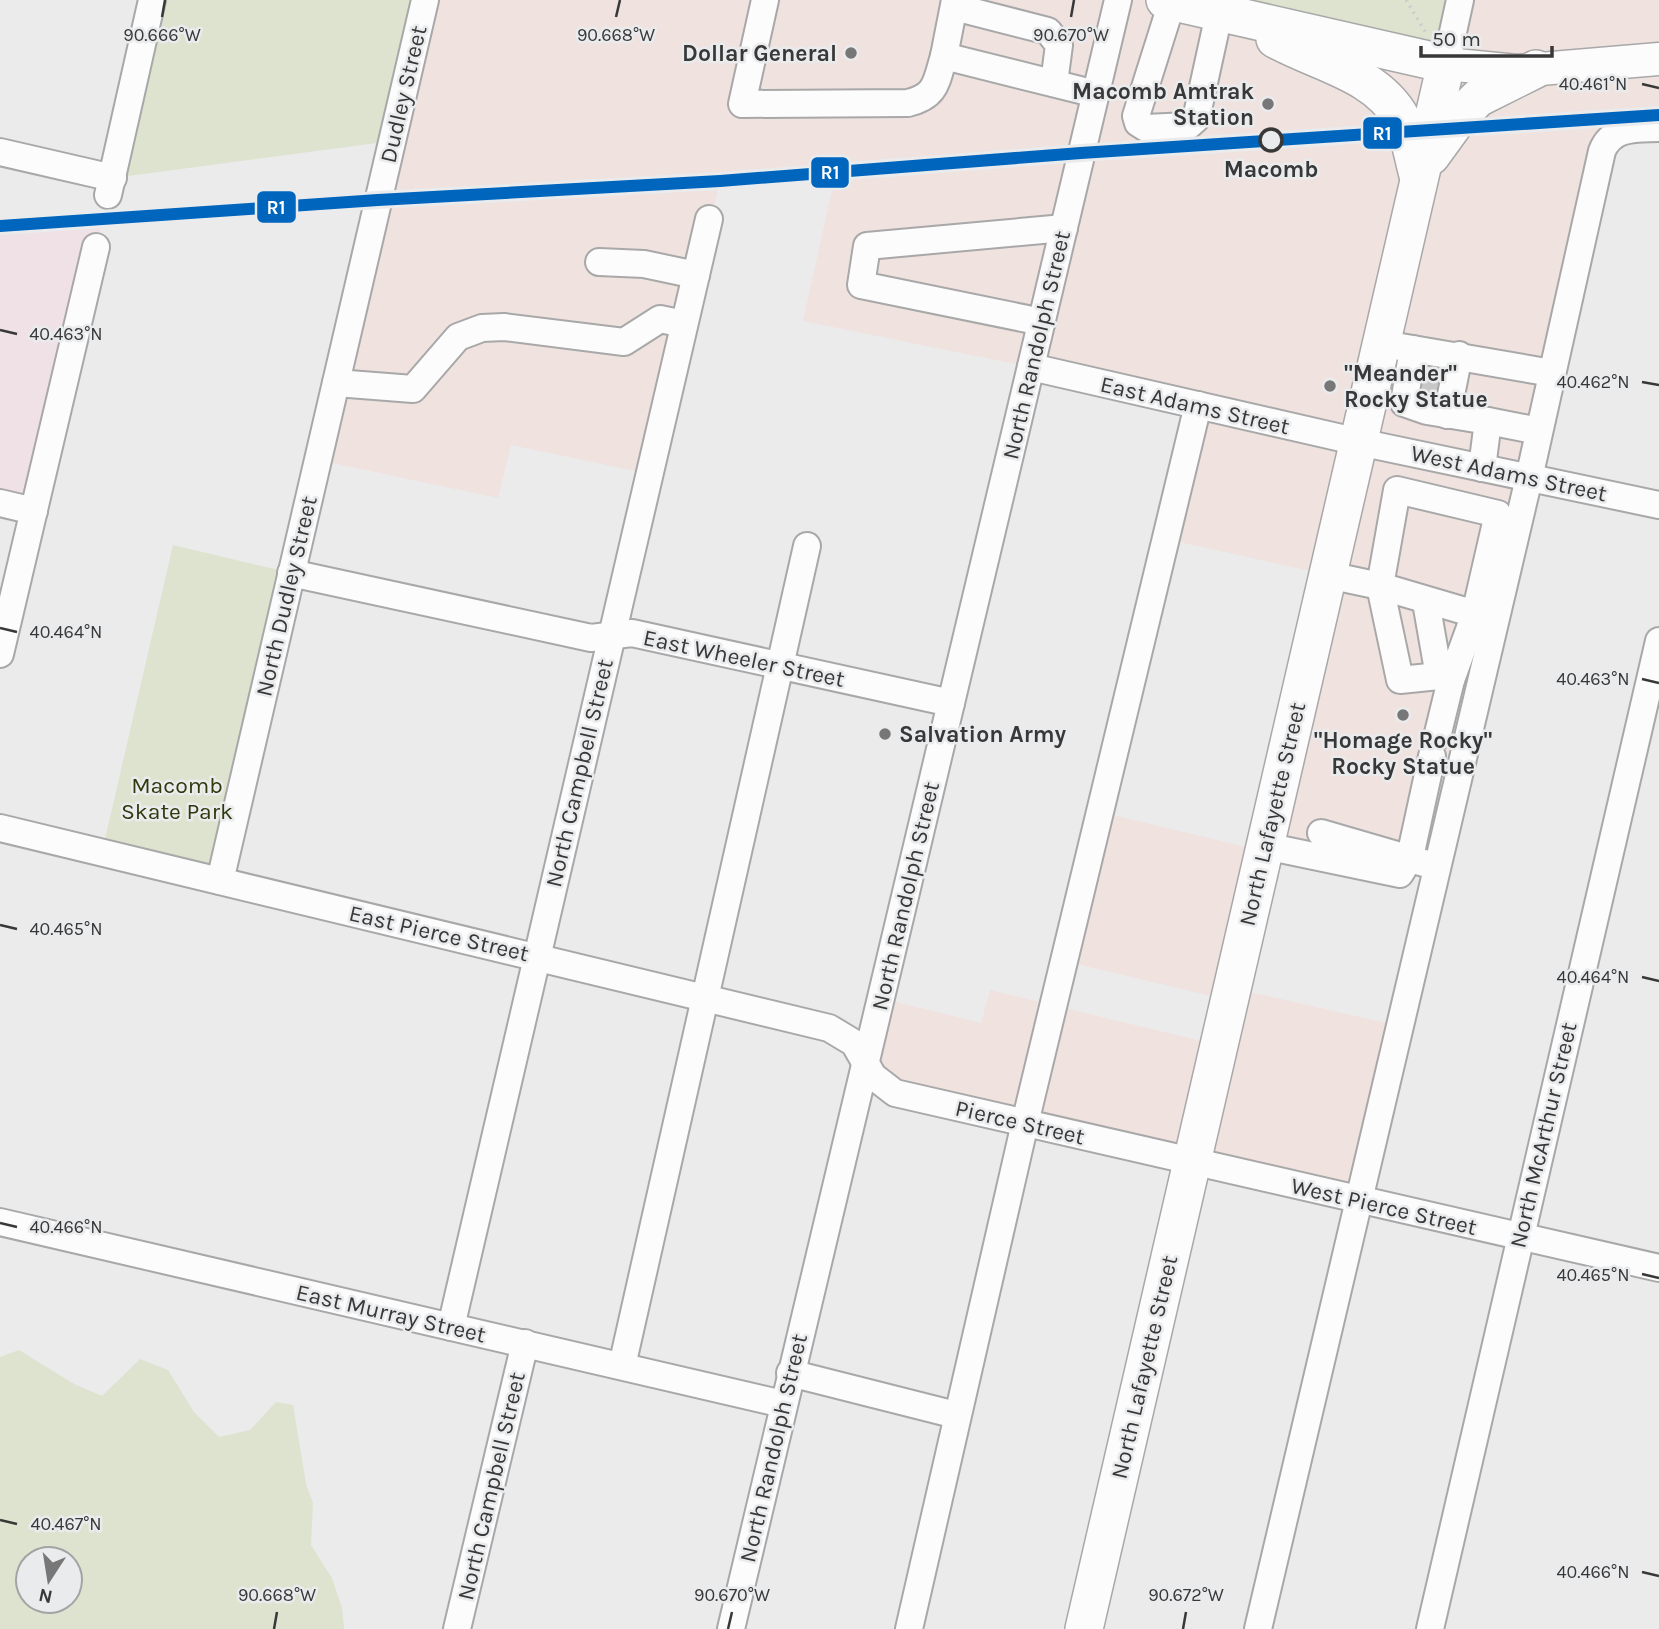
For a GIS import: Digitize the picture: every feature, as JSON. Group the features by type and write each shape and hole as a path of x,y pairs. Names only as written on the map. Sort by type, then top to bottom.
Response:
{"highway":[{"path":"1169,1 1446,64"},
{"path":"1228,16 1300,53 1362,79 1384,94 1407,132 1420,174"},
{"name":"North Lafayette Street","path":"1084,1629 1359,443 1423,380 1420,174 1446,64"},
{"path":"1420,174 1460,116 1478,98 1536,69"}],"main road":[{"path":"1446,64 1481,69 1536,69 1659,59"}],"street":[{"path":"0,152 111,186 152,0"},
{"name":"Dudley Street","path":"352,311 425,0"},
{"path":"765,0 742,104 908,103 925,99 934,89 944,56 954,4 1048,31 1059,45 1054,83"},
{"name":"North Randolph Street","path":"731,1629 1118,0"},
{"name":"North Lafayette Street","path":"1446,64 1460,0"},
{"path":"1169,1 1136,116 1138,123 1146,128 1188,126 1196,119 1228,16"},
{"path":"944,56 1096,94"},
{"path":"1265,846 1401,874 1410,858 1434,747 1485,617 1529,478 1598,167 1610,137 1625,130 1659,128"},
{"name":"North Campbell Street","path":"451,1327 709,219"},
{"path":"1042,321 861,285 867,246 1064,228"},
{"path":"0,654 96,247"},
{"path":"599,262 645,264 696,275"},
{"name":"North Dudley Street","path":"220,881 352,311"},
{"path":"336,383 413,389 458,337 482,328 504,327 624,342 660,319 684,324"},
{"name":"East Adams Street","path":"1031,367 1359,443"},
{"path":"1423,380 1552,373"},
{"path":"1423,380 1488,421 1539,431"},
{"path":"1423,380 1430,457"},
{"path":"909,1629 956,1415 1198,405"},
{"path":"1488,421 1489,512"},
{"name":"West Adams Street","path":"1359,443 1659,505"},
{"path":"1426,788 1442,768 1453,695 1485,617 1499,514 1397,490 1380,586 1400,680 1453,695"},
{"path":"0,503 34,511"},
{"path":"622,1366 807,546"},
{"name":"East Wheeler Street","path":"291,573 591,638 632,633 951,703"},
{"path":"1328,575 1380,586 1426,602 1485,617"},
{"path":"1258,1629 1437,868 1453,695 1426,602"},
{"name":"North McArthur Street","path":"1430,1629 1659,641"},
{"name":"East Pierce Street","path":"0,828 829,1028 854,1043 866,1059"},
{"path":"1321,833 1437,868"},
{"name":"Pierce Street","path":"866,1059 879,1083 894,1093 1191,1162"},
{"name":"West Pierce Street","path":"1191,1162 1659,1268"},
{"name":"East Murray Street","path":"0,1222 783,1404"},
{"name":"North Campbell Street","path":"457,1629 526,1343"},
{"path":"790,1373 956,1415"}],"shaded area":[{"path":"425,0 1659,0 1659,115 1609,118 1435,875 1267,836 1328,575 1166,539 1198,405 1031,367 803,321 836,172 994,159 463,194 720,181 649,474 511,445 498,498 318,460"},
{"path":"103,219 34,511 0,503 0,226"},
{"path":"1100,812 1263,851 1232,988 1400,1026 1359,1200 879,1083 880,998 981,1023 990,990 1218,1045 1228,1000 1064,961"}],"green space":[{"path":"152,0 425,0 392,141 113,178"},
{"path":"1165,0 1460,0 1446,64"},
{"name":"Macomb Skate Park","path":"173,545 291,573 220,881 102,852"},
{"path":"19,1350 74,1384 102,1396 140,1359 168,1370 194,1412 219,1437 250,1430 276,1402 293,1405 306,1484 313,1503 311,1545 332,1578 342,1608 344,1629 0,1629 0,1357"}],"tunnel":[{"path":"1429,397 1434,373"}],"transit line":[{"name":"R1","path":"0,226 378,200 720,181 1081,153 1659,115"}],"place":[{"name":"Dollar General","path":"851,53"},
{"name":"Macomb Amtrak Station","path":"1268,104"},
{"name":"Macomb","path":"1271,140"},
{"name":"\"Meander\" Rocky Statue","path":"1330,386"},
{"name":"\"Homage Rocky\" Rocky Statue","path":"1403,715"},
{"name":"Salvation Army","path":"885,734"}]}
